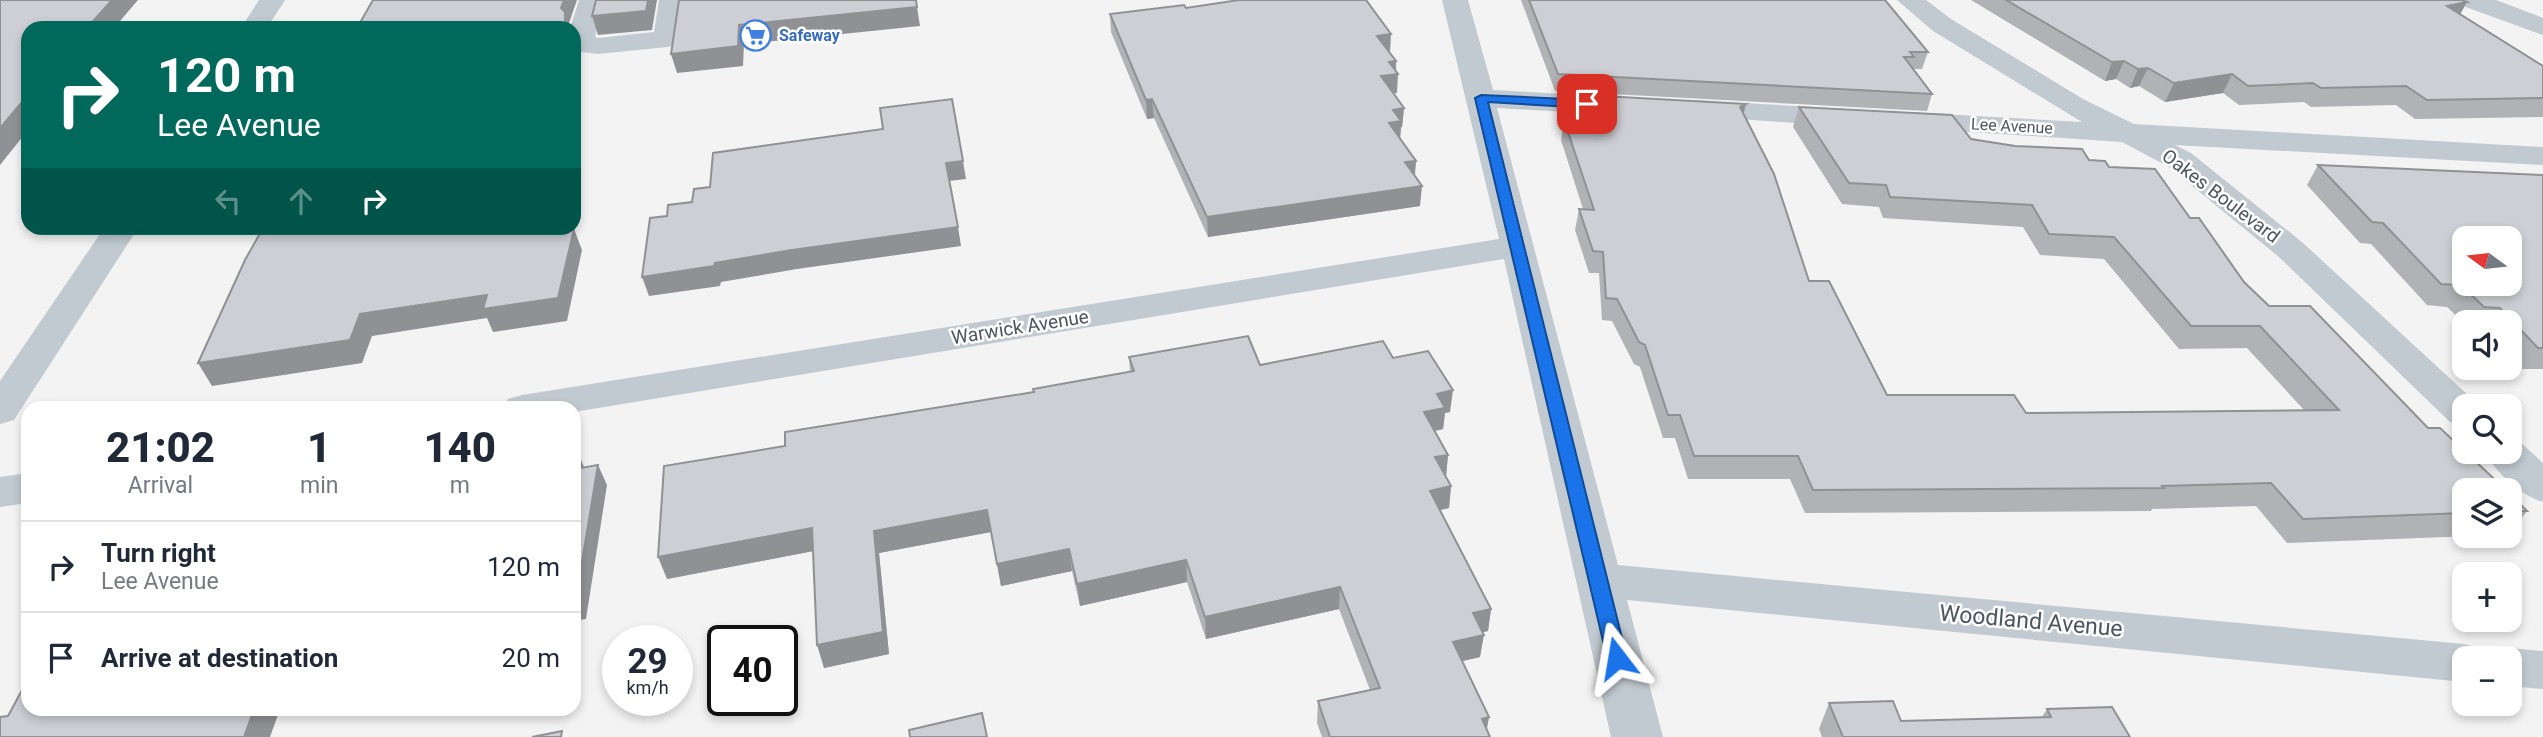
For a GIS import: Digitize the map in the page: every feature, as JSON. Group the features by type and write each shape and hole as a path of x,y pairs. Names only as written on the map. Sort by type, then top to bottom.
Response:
{"street":[{"path":"258,21 272,0"},
{"path":"581,37 592,0"},
{"path":"581,44 598,46 667,39 672,0"},
{"path":"1455,0 1518,246 1637,737"},
{"name":"Oakes Boulevard","path":"1910,0 1942,25 2073,105 2180,160 2291,250 2452,402"},
{"path":"2472,0 2543,27"},
{"name":"Lee Avenue","path":"1481,98 2543,156"},
{"path":"0,411 116,235"},
{"name":"Warwick Avenue","path":"565,401 1518,246"},
{"path":"2518,464 2543,487"},
{"path":"0,492 21,489"},
{"name":"Woodland Avenue","path":"1597,580 2452,662"},
{"path":"2522,668 2543,670"}],"building":[{"path":"0,0 112,0 93,21 21,21 21,103 0,128"},
{"path":"373,0 564,0 561,8 565,12 565,21 361,21"},
{"path":"596,0 648,0 646,11 592,16"},
{"path":"679,0 916,0 917,7 739,25 738,46 671,54"},
{"path":"1239,0 1366,0 1391,34 1377,36 1396,61 1389,62 1398,74 1381,76 1404,108 1393,110 1401,121 1389,123 1416,161 1405,162 1422,186 1207,217 1152,99 1146,100 1110,14 1184,5 1186,8"},
{"path":"1529,0 1885,0 1928,52 1910,52 1914,57 1904,57 1932,94 1558,74"},
{"path":"2006,0 2461,0 2467,2 2447,6 2543,66 2543,98 2427,100 2406,86 2321,88 2313,83 2248,86 2232,74 2174,83 2148,68 2138,69 2124,61 2112,62"},
{"path":"1567,94 1746,104 1740,107 1774,174 1809,281 1829,281 1887,395 2014,395 2026,413 2339,410 2260,326 2191,326 2114,237 2049,234 2032,205 1890,197 1886,185 1849,183 1799,107 1952,115 1971,139 2015,146 2082,149 2089,160 2105,161 2109,167 2155,169 2190,218 2199,218 2244,282 2269,306 2310,306 2428,428 2440,428 2452,439 2452,464 2478,464 2493,478 2452,478 2452,513 2303,519 2271,483 2162,486 2164,488 1813,490 1798,456 1694,456 1680,415 1668,415 1645,345 1639,342 1617,299 1606,298 1603,252 1593,251 1579,209 1594,210 1564,120 1577,120"},
{"path":"952,99 963,161 946,163 958,227 792,250 642,277 650,218 667,216 668,205 692,202 694,189 710,187 713,153 883,129 880,108"},
{"path":"2318,165 2543,175 2543,348 2538,348 2522,331 2522,310 2484,307 2472,296 2522,296 2522,226 2452,226 2452,285 2441,284 2383,223 2372,222"},
{"path":"259,235 573,235 558,298 483,309 487,295 360,314 350,340 198,363"},
{"path":"1248,336 1260,365 1383,341 1393,358 1428,351 1453,390 1437,394 1445,408 1424,412 1448,455 1435,457 1451,486 1430,491 1491,609 1473,613 1484,635 1453,642 1489,717 1482,719 1490,737 1330,737 1318,701 1380,688 1340,587 1205,617 1186,560 1077,584 1069,549 997,564 987,510 874,531 883,632 817,645 812,528 658,557 664,466 785,446 785,432 1034,392 1033,389 1134,371 1129,357"},
{"path":"598,465 581,568 581,468"},
{"path":"21,692 21,716 252,716 244,737 0,737 0,717 8,716"},
{"path":"1893,701 1901,721 2051,717 2047,709 2112,707 2130,737 1843,737 1829,703"},
{"path":"982,713 987,737 910,737 909,730"},
{"path":"562,731 561,737 532,737"}],"place":[{"name":"Safeway","path":"756,35"}],"route":[{"path":"1587,104 1481,98 1617,658"}]}
